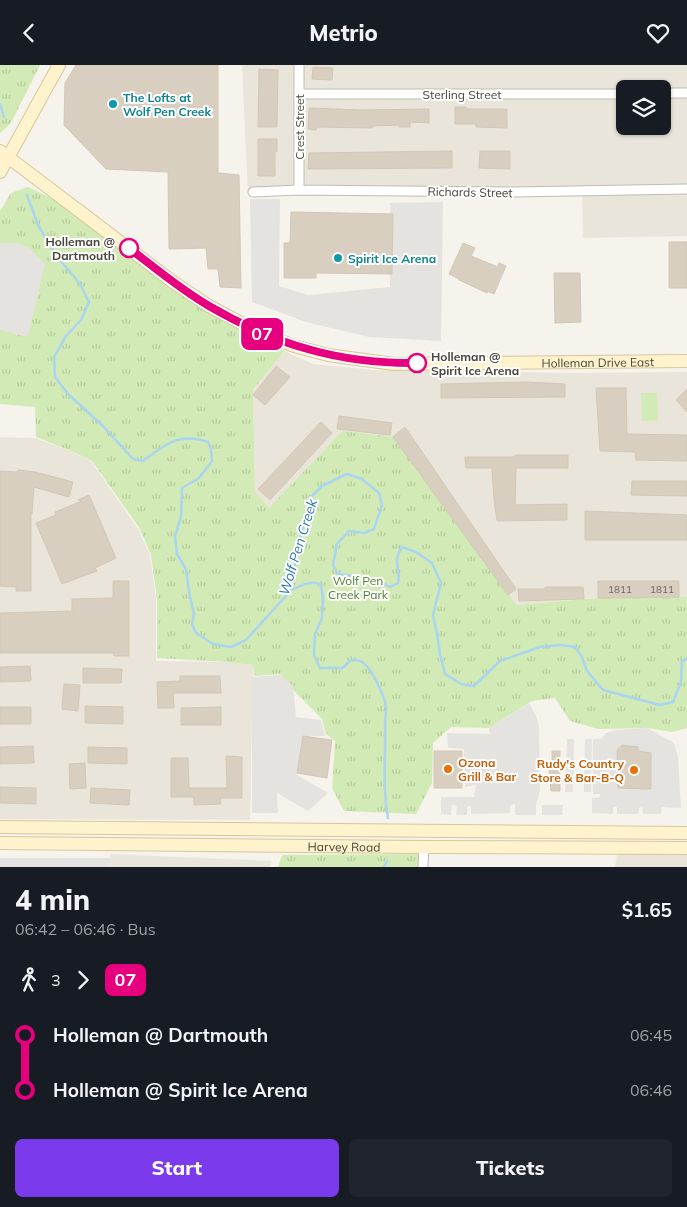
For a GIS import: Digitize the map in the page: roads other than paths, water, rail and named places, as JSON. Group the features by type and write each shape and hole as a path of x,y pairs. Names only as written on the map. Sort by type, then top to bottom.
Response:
{"main road":[{"path":"0,172 4,154 59,65"},
{"name":"Holleman Drive East","path":"4,154 173,282 209,306 260,333 294,346 328,355 394,364 687,361"},
{"name":"Harvey Road","path":"0,827 687,833"},
{"path":"110,843 114,835 156,836 164,828"},
{"path":"268,845 282,838 318,837 320,830"},
{"path":"536,847 545,840 577,839 579,832"},
{"path":"618,848 619,841 652,840 663,833"},
{"name":"Harvey Road","path":"0,843 687,848"}],"street":[{"name":"Crest Street","path":"298,190 299,65"},
{"name":"Sterling Street","path":"299,94 616,93"},
{"path":"671,93 687,93"},
{"name":"Richards Street","path":"253,192 298,190 514,193 687,189"},
{"path":"423,867 424,847"}],"waterway":[{"name":"Wolf Pen Creek","path":"0,104 4,117"},
{"name":"Wolf Pen Creek","path":"27,195 38,225 55,254 80,284 89,302 81,320 66,336 54,357 55,377 68,394 103,426 133,459 143,461 159,449 181,439 189,438 208,442 211,449 212,461 199,478 182,488 181,517 175,536 177,554 186,569 194,614 192,624 196,633 213,644 231,647 246,640 289,591 304,521 312,496 322,486 347,474 362,479 379,493 382,505 374,529 364,533 349,531 337,544 333,565 338,574 375,579 390,587 398,583 397,561 402,547 416,552 432,563 441,583 433,615 440,654 445,674 461,684 474,686 500,661 540,647 560,645 575,647 582,657 587,671 603,690 660,705 673,702 681,682 682,661 687,659"},
{"path":"289,591 309,583 321,585 323,599 322,618 315,634 314,655 320,668 343,668 347,663 356,660 362,662 376,680 386,708 385,783 388,818"},
{"path":"384,867 387,861"}],"place":[{"name":"The Lofts at Wolf Pen Creek","path":"113,104"},
{"name":"Holleman @ Dartmouth","path":"129,248"},
{"name":"Spirit Ice Arena","path":"338,258"},
{"name":"Holleman @ Spirit Ice Arena","path":"417,363"},
{"name":"Ozona Grill & Bar","path":"448,769"},
{"name":"Rudy's Country Store & Bar-B-Q","path":"634,770"}],"park label":[{"name":"Wolf Pen Creek Park","path":"358,587"}]}
